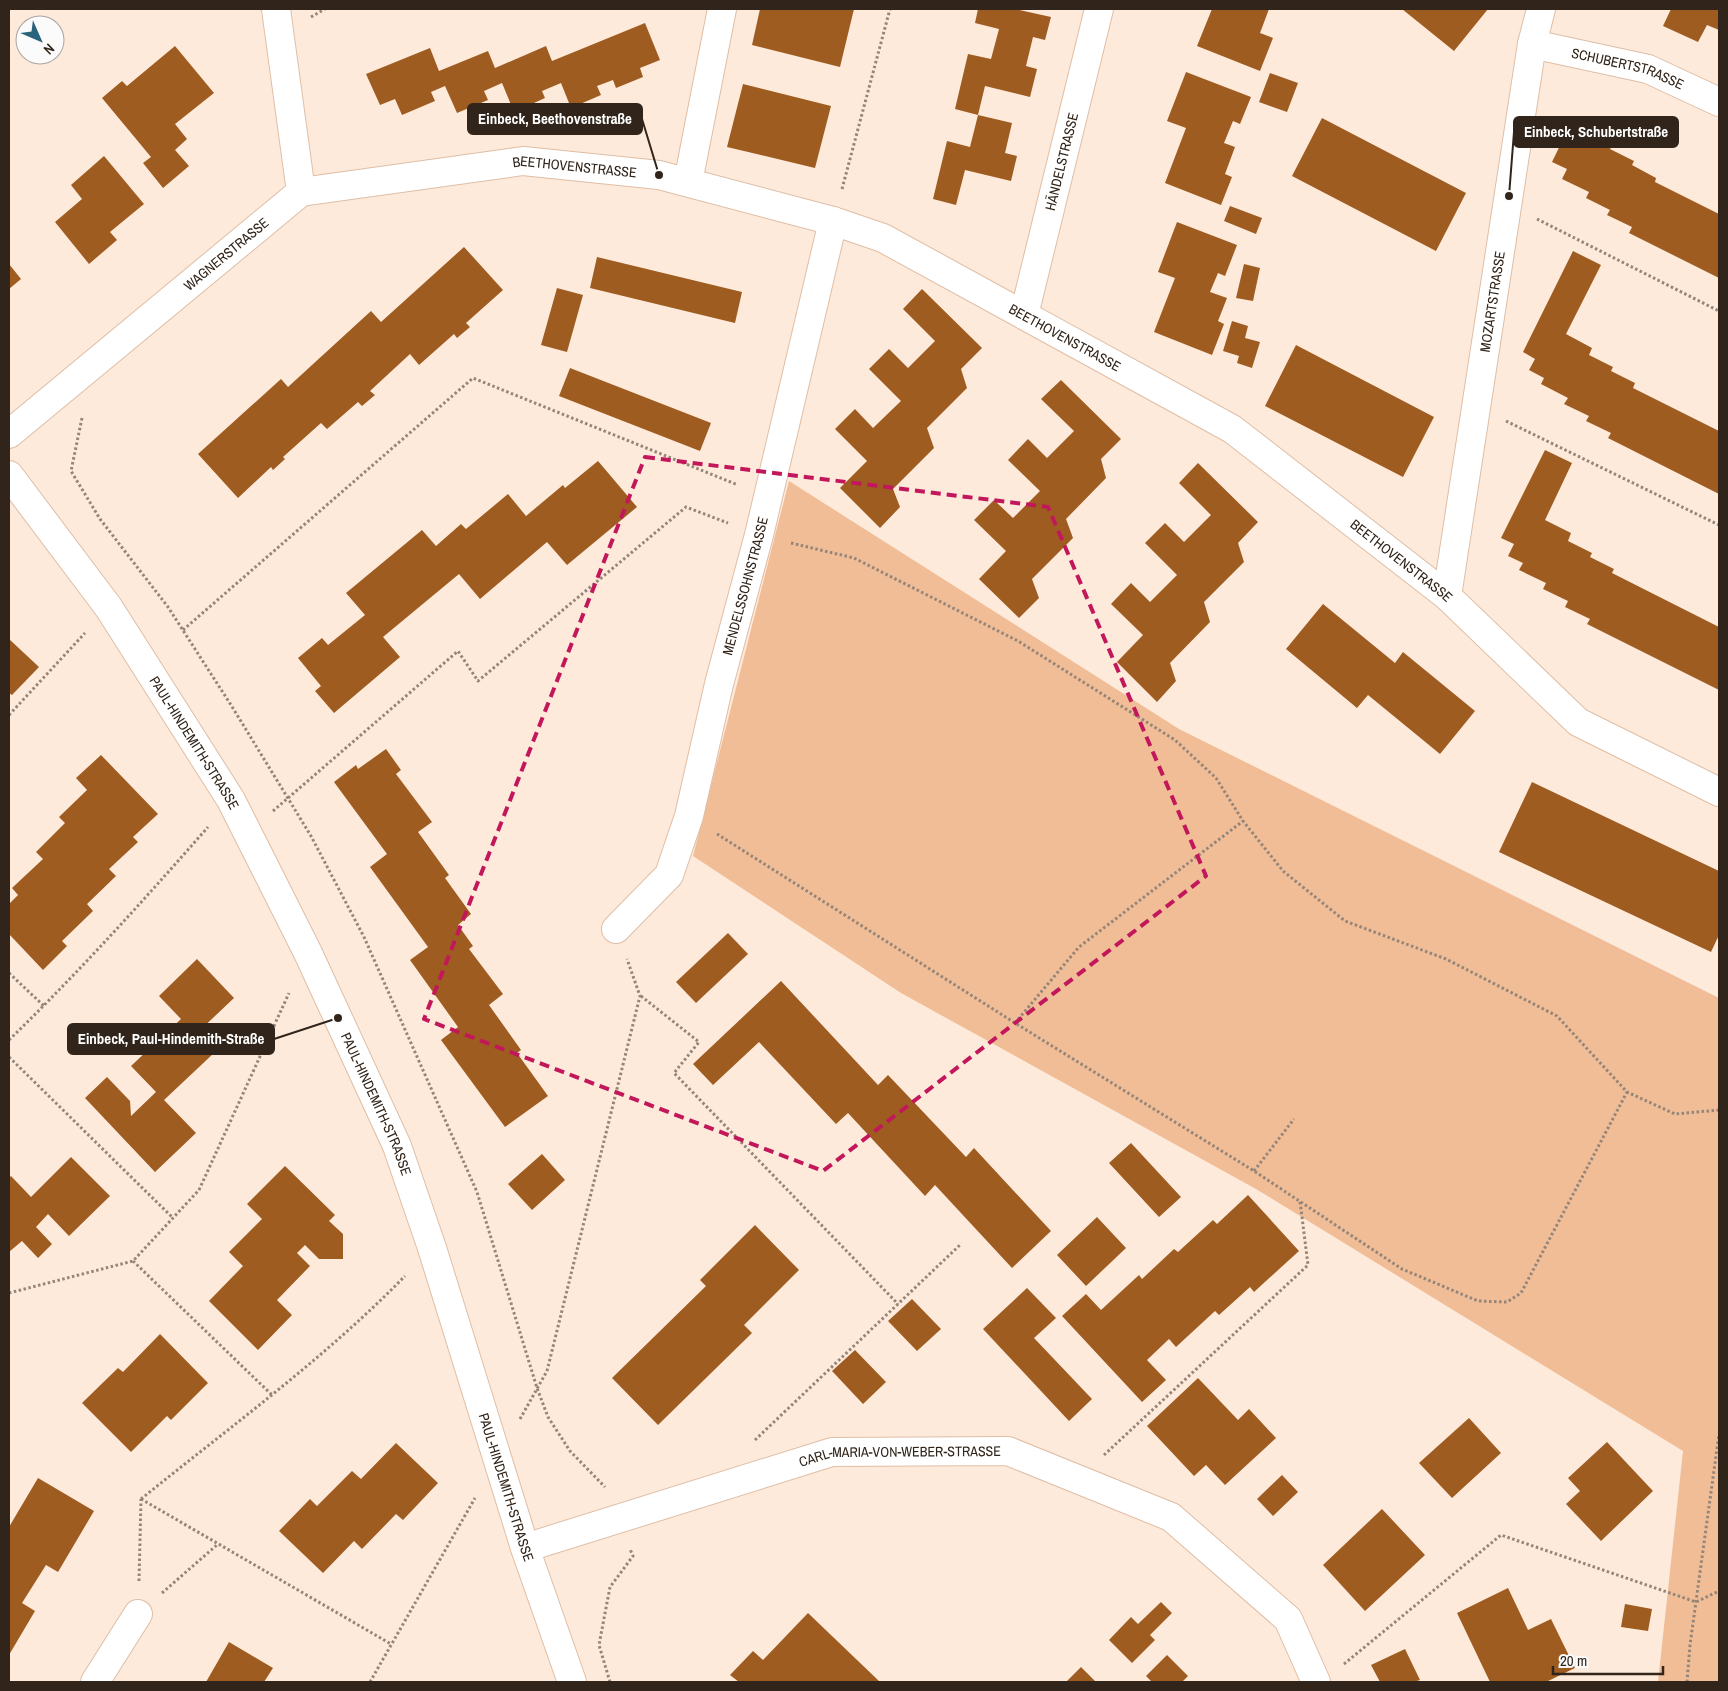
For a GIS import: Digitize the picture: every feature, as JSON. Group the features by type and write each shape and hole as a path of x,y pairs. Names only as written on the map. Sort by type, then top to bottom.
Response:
{"street":[{"path":"276,9 301,192"},
{"path":"688,182 722,9"},
{"name":"HÄNDELSTRASSE","path":"1024,315 1099,9"},
{"name":"MOZARTSTRASSE","path":"1447,596 1532,44 1541,9"},
{"name":"SCHUBERTSTRASSE","path":"1532,44 1648,69 1719,102"},
{"name":"BEETHOVENSTRASSE","path":"301,192 523,161 659,175 834,221 883,238 1232,429 1447,596 1578,722 1719,792"},
{"name":"WAGNERSTRASSE","path":"9,434 301,192"},
{"name":"MENDELSSOHNSTRASSE","path":"616,929 669,875 689,816 719,684 760,535 834,221"},
{"name":"PAUL-HINDEMITH-STRASSE","path":"9,475 109,608 231,800 308,953 397,1146 432,1248 525,1548 572,1682"},
{"name":"CARL-MARIA-VON-WEBER-STRASSE","path":"525,1548 832,1452 1008,1451 1171,1517 1288,1619 1327,1676"},
{"path":"95,1682 138,1614"}],"path":[{"path":"834,221 890,9"},
{"path":"1508,204 1719,311"},
{"path":"183,630 473,378 768,497"},
{"path":"1476,406 1719,526"},
{"path":"248,833 458,651 478,681 686,507 760,535 854,558 1018,642 1175,740 1216,778 1242,821 1283,871 1345,921 1446,959 1557,1016 1627,1092 1675,1114 1719,1110"},
{"path":"9,715 109,608"},
{"path":"9,1040 127,919 231,800"},
{"path":"689,816 1300,1200 1402,1269 1478,1301 1507,1302 1521,1293 1627,1092"},
{"path":"1015,1022 1079,947 1242,821"},
{"path":"616,929 640,996 700,1042 674,1073 898,1304"},
{"path":"9,1293 133,1261 199,1190 308,953"},
{"path":"9,973 44,1006"},
{"path":"370,1682 547,1371 640,996"},
{"path":"9,1057 173,1218"},
{"path":"1254,1171 1294,1119"},
{"path":"1078,1479 1308,1265 1300,1200"},
{"path":"767,1473 752,1442 961,1244"},
{"path":"140,1499 272,1395 371,1310 432,1248"},
{"path":"133,1261 272,1395"},
{"path":"1687,1682 1719,1434"},
{"path":"140,1499 391,1644"},
{"path":"138,1614 140,1499"},
{"path":"1327,1676 1501,1535 1696,1602 1719,1591"},
{"path":"138,1614 218,1544"}],"highlighted area":[{"path":"645,457 1048,507 1206,876 823,1171 424,1019"}],"shaded area":[{"path":"789,481 1179,729 1719,998 1719,1682 1658,1682 1683,1451 1256,1189 901,993 693,856"}],"building":[{"path":"760,9 854,9 840,67 752,45"},
{"path":"978,9 1015,9 1051,17 1045,40 1033,37 1026,66 1037,69 1030,97 985,86 978,115 955,109 968,54 991,59 999,29 975,23"},
{"path":"1212,9 1269,9 1260,33 1273,38 1260,71 1197,46"},
{"path":"1402,9 1488,9 1454,51"},
{"path":"1671,9 1719,9 1719,30 1707,25 1698,42 1663,26"},
{"path":"645,23 660,60 640,68 643,77 616,88 613,80 597,86 601,95 571,108 561,83 542,91 545,98 514,112 502,83 484,91 488,100 457,113 445,86 431,92 435,101 402,115 395,99 380,105 366,74 430,48 439,71 488,51 495,68 546,46 552,61"},
{"path":"175,46 214,93 175,124 187,139 175,150 189,166 163,188 143,163 151,157 102,98 122,81 127,86"},
{"path":"1186,72 1251,97 1240,124 1233,121 1224,143 1235,147 1225,174 1232,177 1221,205 1165,183 1186,128 1167,121"},
{"path":"1270,73 1298,83 1287,112 1259,102"},
{"path":"743,84 831,106 815,168 727,147"},
{"path":"978,115 1012,123 1005,153 1017,156 1011,181 965,170 956,205 933,199 947,141 970,147"},
{"path":"1322,118 1466,193 1436,251 1292,176"},
{"path":"1569,127 1584,134 1587,129 1614,142 1610,149 1634,161 1632,165 1656,178 1655,182 1719,214 1719,278 1629,233 1632,227 1607,215 1610,210 1586,198 1589,192 1562,179 1567,169 1552,162"},
{"path":"104,156 144,204 110,232 117,240 89,264 55,222 82,199 71,185"},
{"path":"1230,206 1262,218 1256,234 1224,221"},
{"path":"1177,222 1237,245 1225,276 1218,273 1210,292 1227,298 1218,321 1224,324 1212,355 1154,332 1175,278 1158,272"},
{"path":"464,247 503,290 466,323 470,327 457,338 454,334 419,365 410,354 370,391 375,395 362,406 358,402 327,429 321,423 283,457 285,459 273,470 271,467 238,498 198,454 281,379 288,387 371,311 381,322"},
{"path":"1573,251 1601,265 1566,334 1592,348 1589,355 1613,367 1611,371 1635,383 1633,388 1719,431 1719,494 1608,438 1611,433 1586,421 1589,416 1564,404 1568,398 1541,384 1544,378 1529,370 1535,359 1523,352"},
{"path":"597,257 742,292 735,323 590,288"},
{"path":"9,264 21,279 9,289"},
{"path":"1244,264 1260,268 1253,301 1236,298"},
{"path":"557,288 583,295 567,352 541,345"},
{"path":"922,289 982,348 961,369 967,388 927,428 934,448 893,489 900,507 880,528 840,488 867,461 835,429 855,409 873,428 901,401 869,369 889,349 908,368 935,341 903,309"},
{"path":"1232,321 1248,326 1245,338 1260,342 1252,368 1237,363 1239,356 1223,351"},
{"path":"1296,345 1434,417 1403,477 1265,406"},
{"path":"570,368 711,423 700,451 559,396"},
{"path":"1061,380 1121,439 1101,459 1106,478 1066,519 1073,538 1032,579 1039,598 1019,618 979,579 1006,551 974,520 994,500 1013,518 1040,491 1008,460 1028,439 1047,458 1074,431 1041,399"},
{"path":"1545,450 1572,463 1545,520 1571,533 1568,541 1592,553 1590,557 1614,569 1612,573 1719,627 1719,690 1587,624 1590,619 1565,607 1568,601 1543,589 1546,583 1519,570 1523,563 1508,556 1514,544 1501,538"},
{"path":"598,461 637,507 567,565 547,542 480,599 459,574 383,637 400,657 334,713 315,691 321,686 298,658 322,638 328,645 365,615 346,593 422,530 436,546 461,524 466,529 508,494 526,516 563,485 565,488"},
{"path":"1198,463 1258,522 1238,543 1244,562 1204,602 1210,622 1170,663 1176,681 1157,702 1117,662 1143,635 1111,604 1131,583 1150,602 1177,575 1145,543 1165,523 1184,542 1211,515 1179,483"},
{"path":"1323,604 1395,663 1403,652 1475,711 1440,754 1368,695 1357,708 1286,649"},
{"path":"9,639 39,667 12,695 9,693"},
{"path":"386,749 401,770 396,774 432,822 418,832 449,875 445,878 471,914 458,925 473,946 469,949 503,994 489,1005 521,1050 517,1053 548,1096 505,1127 441,1040 458,1027 410,960 428,947 370,867 387,854 334,782 356,765 358,769"},
{"path":"101,755 158,814 133,837 138,842 109,869 116,876 87,904 93,911 62,941 67,946 43,970 9,934 9,904 18,895 12,888 43,859 36,852 65,823 59,817 87,790 76,778"},
{"path":"1532,782 1719,871 1719,935 1711,952 1499,852"},
{"path":"728,933 748,954 696,1003 676,982"},
{"path":"197,959 234,998 196,1034 214,1053 164,1100 196,1133 155,1172 85,1098 107,1077 130,1101 131,1116 156,1092 131,1066 181,1019 159,996"},
{"path":"781,981 878,1085 888,1075 966,1157 974,1148 1051,1231 1012,1268 935,1185 925,1196 848,1113 836,1124 759,1042 713,1085 693,1064"},
{"path":"1131,1143 1181,1197 1159,1217 1109,1163"},
{"path":"542,1154 565,1180 532,1210 508,1184"},
{"path":"71,1157 110,1196 69,1236 48,1214 36,1227 52,1244 38,1258 22,1241 9,1252 9,1178 11,1176 31,1197"},
{"path":"285,1166 335,1215 329,1221 343,1234 343,1259 319,1259 305,1245 297,1253 310,1266 277,1300 292,1315 258,1350 209,1301 243,1266 229,1252 262,1219 247,1204"},
{"path":"1248,1195 1299,1251 1254,1292 1250,1287 1219,1315 1215,1311 1176,1347 1169,1339 1147,1360 1166,1380 1142,1402 1062,1316 1086,1294 1101,1310 1139,1275 1142,1279 1174,1249 1178,1252 1213,1220 1217,1224"},
{"path":"1097,1217 1126,1248 1086,1286 1057,1255"},
{"path":"755,1225 799,1270 744,1325 752,1333 658,1425 612,1378 706,1286 700,1280"},
{"path":"1027,1288 1056,1318 1034,1338 1092,1399 1069,1421 983,1329"},
{"path":"912,1299 941,1329 917,1351 888,1321"},
{"path":"160,1334 208,1383 171,1420 167,1416 131,1452 82,1403 118,1368 123,1372"},
{"path":"855,1350 886,1382 863,1404 832,1371"},
{"path":"1198,1378 1238,1420 1249,1409 1276,1438 1225,1485 1206,1465 1194,1476 1147,1426"},
{"path":"1469,1418 1501,1453 1452,1498 1419,1463"},
{"path":"1607,1442 1653,1491 1601,1541 1566,1504 1580,1491 1568,1478"},
{"path":"396,1443 438,1483 403,1520 396,1514 362,1549 354,1541 323,1573 279,1531 310,1499 317,1506 352,1471 361,1479"},
{"path":"1282,1475 1298,1492 1273,1516 1257,1499"},
{"path":"38,1478 94,1511 58,1572 46,1565 22,1603 35,1611 9,1655 9,1527"},
{"path":"1382,1509 1425,1555 1365,1611 1323,1565"},
{"path":"1508,1588 1528,1630 1551,1619 1575,1668 1546,1682 1490,1682 1457,1613"},
{"path":"1161,1602 1172,1613 1150,1635 1155,1640 1132,1663 1109,1640 1131,1617 1138,1624"},
{"path":"1625,1604 1652,1609 1648,1631 1621,1627"},
{"path":"808,1613 880,1682 739,1682 730,1675 753,1651 763,1660"},
{"path":"229,1642 273,1668 264,1682 206,1682"},
{"path":"1405,1649 1420,1680 1414,1682 1380,1682 1371,1665"},
{"path":"1167,1655 1188,1676 1182,1682 1152,1682 1146,1676"},
{"path":"1081,1667 1096,1682 1066,1682"}],"place":[{"name":"Einbeck, Beethovenstraße","path":"659,175"},
{"name":"Einbeck, Schubertstraße","path":"1509,196"},
{"name":"Einbeck, Paul-Hindemith-Straße","path":"338,1018"}]}
